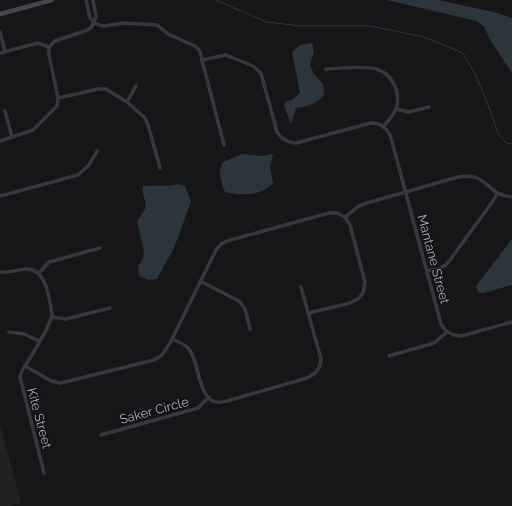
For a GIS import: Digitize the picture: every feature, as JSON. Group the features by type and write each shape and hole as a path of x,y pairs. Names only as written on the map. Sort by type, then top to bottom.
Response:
{"main road":[{"path":"0,14 52,0"}],"street":[{"path":"86,0 90,18 94,23 103,26 125,23 157,25 168,34 195,46 200,51 224,145"},
{"path":"0,140 28,133 37,127 57,106 58,98 49,55 49,47 55,41 91,28 96,17 93,0"},
{"path":"0,32 5,52"},
{"path":"0,53 38,43 49,47"},
{"path":"202,60 226,55 258,69 261,73 277,132 283,140 287,142 296,143 371,123 376,123 383,127 396,109 398,100 392,80 382,71 375,68 326,68"},
{"path":"126,102 136,86"},
{"path":"58,98 99,89 106,89 126,102 145,118 160,168"},
{"path":"396,109 409,112 430,107"},
{"path":"5,111 12,137"},
{"name":"Mantane Street","path":"383,127 389,133 391,138 441,324 447,332"},
{"path":"0,196 78,175 89,165 97,151"},
{"path":"345,217 364,204 406,191 465,176 477,178 497,194 512,197"},
{"path":"427,272 441,268 447,264 497,194"},
{"path":"25,366 53,382 64,383 154,360 164,352 172,339 220,244 226,241 329,213 337,213 345,217 350,225 364,279 364,291 360,297 353,302 309,313"},
{"path":"39,273 49,262 100,248"},
{"path":"0,272 4,273 28,269 39,273 46,285 52,317 66,319 110,308"},
{"path":"200,281 239,301 244,309 250,329"},
{"path":"172,339 185,345 192,352 204,392 217,402 227,401 307,378 315,374 320,367 321,359 302,287"},
{"name":"Kite Street","path":"44,473 20,380 25,366 47,329 52,317"},
{"path":"389,356 434,343 447,332 454,336 461,336 512,322"},
{"path":"9,332 24,334 39,341"},
{"name":"Saker Circle","path":"100,435 198,408 209,397"}],"shaded area":[{"path":"387,0 438,0 494,12 512,18 512,73 489,38 484,26 476,21"},
{"path":"312,43 314,52 310,65 314,74 323,84 324,95 312,104 296,108 291,124 284,106 287,101 292,100 300,93 292,52 300,45"},
{"path":"242,154 262,156 271,154 273,156 270,167 273,183 257,193 238,194 225,192 220,177 221,166 223,162"},
{"path":"178,184 185,186 191,202 174,248 157,279 148,280 139,276 138,266 143,259 144,251 137,221 146,206 143,186 165,186"},
{"path":"512,239 512,285 483,293 478,292 476,286"},
{"path":"0,424 21,503 11,506 0,506"}],"waterway":[{"path":"215,0 267,22 301,26 370,26 424,37 463,53 476,76 498,133 506,143 512,144"}]}
